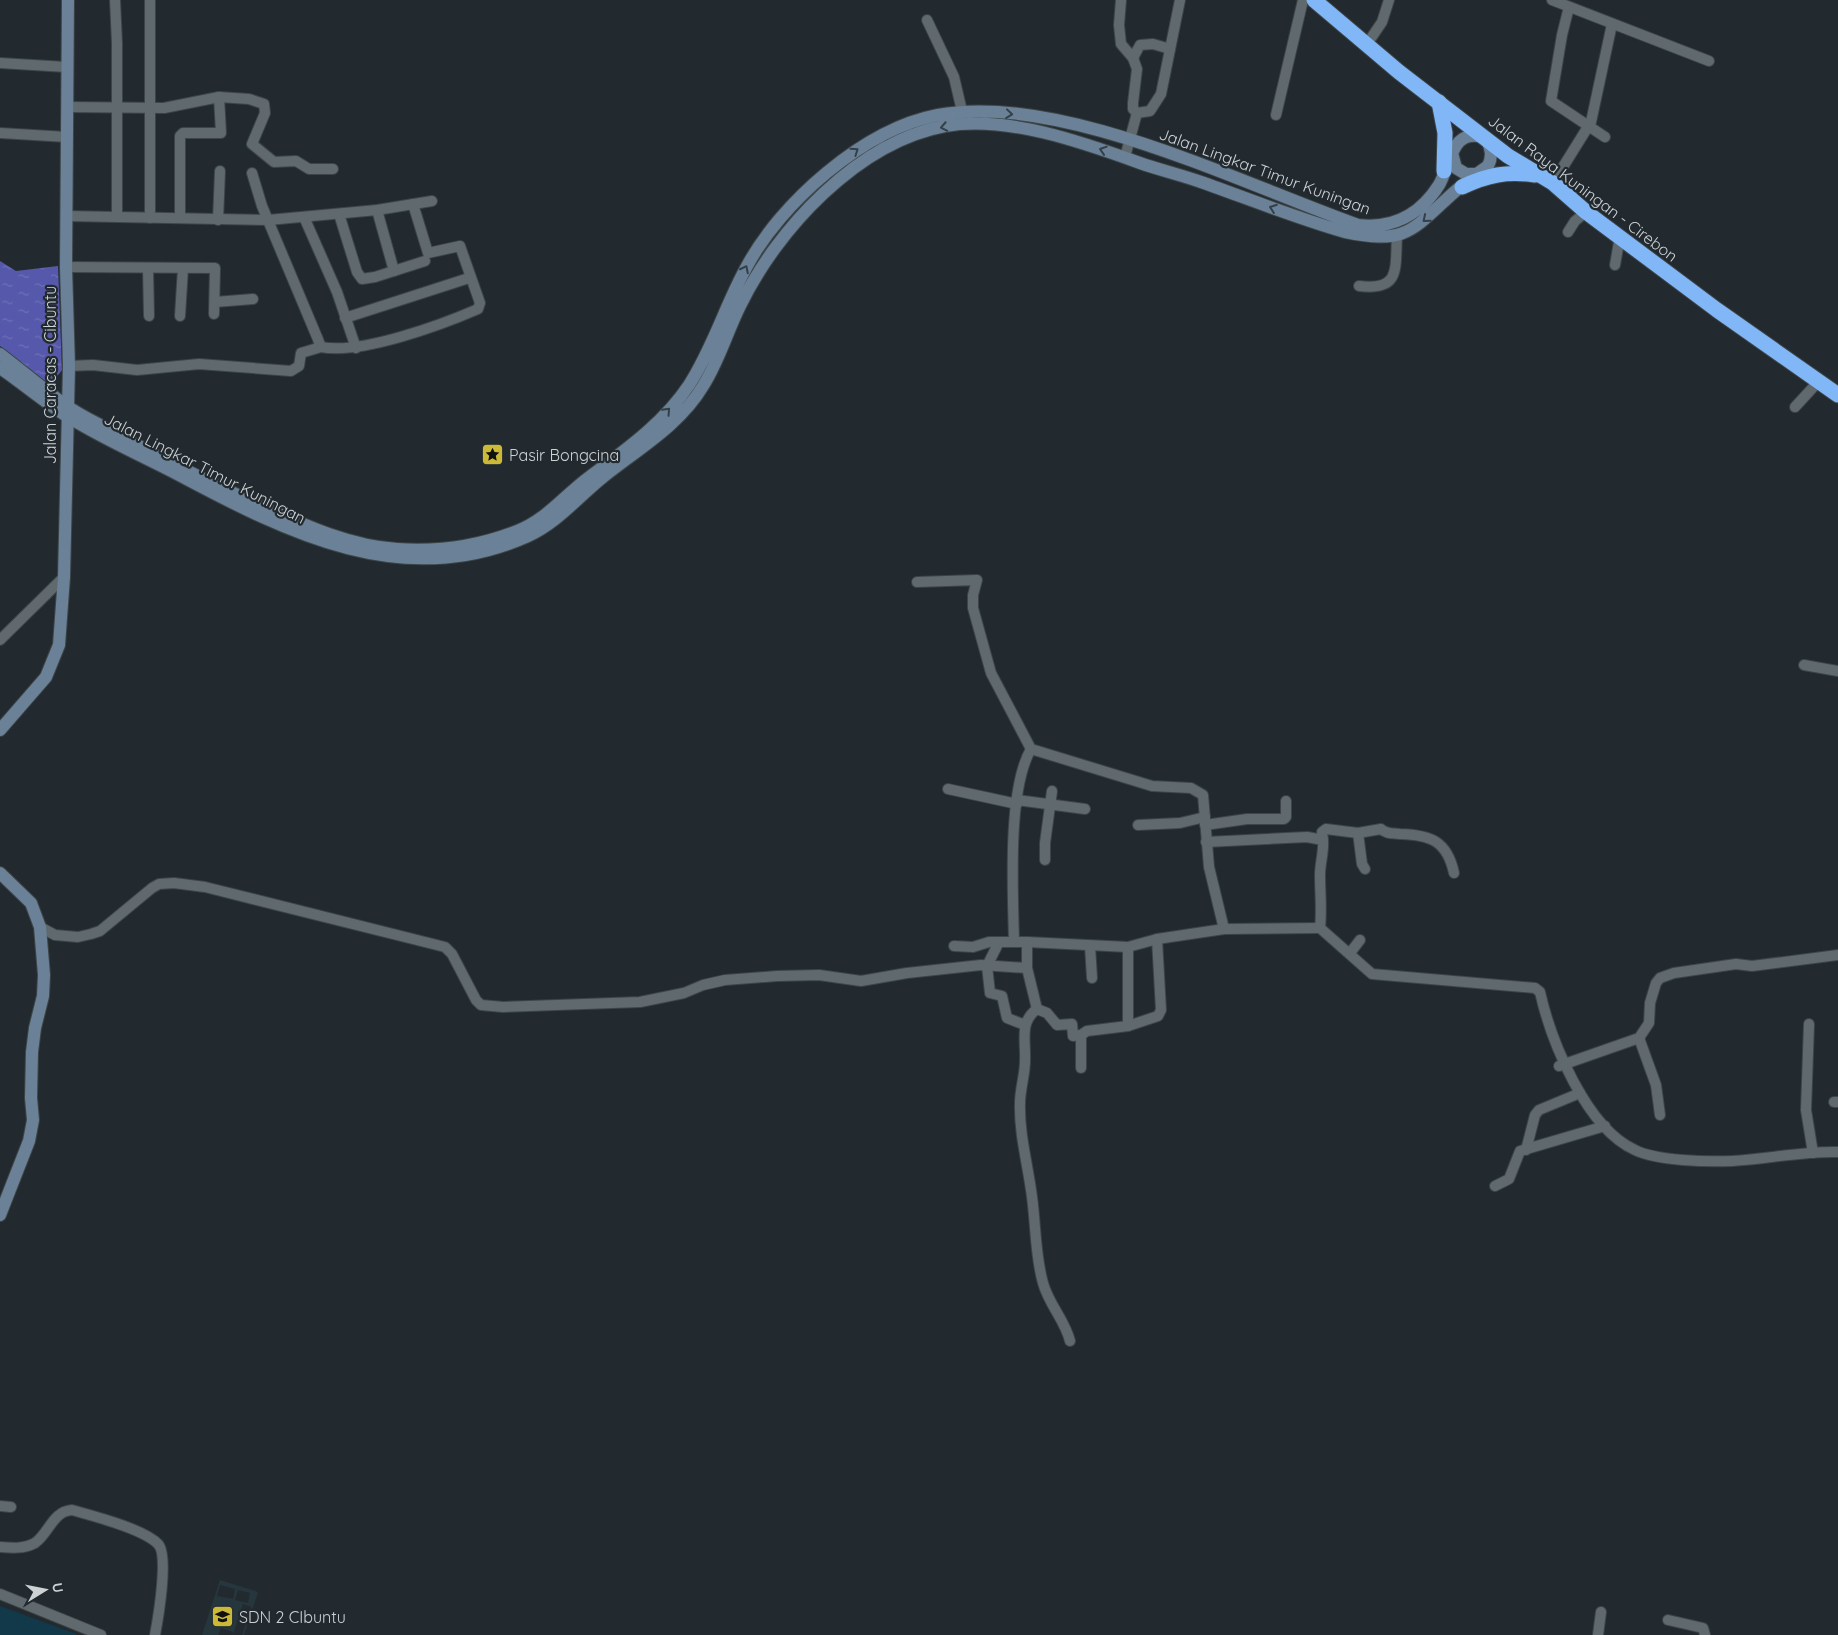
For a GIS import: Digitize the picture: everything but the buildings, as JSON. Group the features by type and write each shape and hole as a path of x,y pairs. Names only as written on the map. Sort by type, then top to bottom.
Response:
{"highway":[{"name":"Jalan Raya Kuningan - Cirebon","path":"1314,0 1508,156 1547,180 1586,212 1717,310 1838,395"},
{"path":"1439,102 1445,133 1442,177"},
{"path":"1457,191 1485,176 1502,173 1547,180"}],"main road":[{"name":"Jalan Caracas - Cibuntu","path":"0,730 34,693 53,664 59,645 64,577 68,366 66,267 68,107 66,67 68,0"},
{"name":"Jalan Lingkar Timur Kuningan","path":"0,354 66,411 233,504 309,538 359,552 410,559 470,554 506,545 542,529 614,468 670,426 702,388 741,304 773,249 837,182 898,142 928,130 977,123 1020,129 1080,143 1345,232 1362,236 1396,236 1414,230 1488,166 1491,159 1490,147 1486,138 1469,135 1460,141 1452,153 1442,177 1419,208 1391,225 1358,225 1130,141 1034,117 962,112 917,121 872,140 841,161 782,216 746,266 702,363 686,390 644,436 582,483 553,510 535,523 516,532 457,548 396,549 362,544 311,528 174,466 66,411"},
{"path":"1452,153 1456,168 1466,174 1477,174"},
{"path":"1442,177 1457,191"},
{"path":"0,368 66,411"},
{"path":"0,873 26,896 40,927 44,975 43,996 35,1028 32,1052 34,1120 29,1141 0,1214"}],"street":[{"path":"114,0 117,217"},
{"path":"150,0 150,218"},
{"path":"1121,0 1119,25 1121,44 1133,58 1137,69 1133,109 1137,113"},
{"path":"1137,113 1150,111 1161,94 1180,0"},
{"path":"1276,115 1303,0"},
{"path":"1367,44 1382,22 1389,0"},
{"path":"1552,0 1709,61"},
{"path":"1569,7 1550,98 1551,101 1605,137"},
{"path":"927,20 954,77 962,112"},
{"path":"1547,180 1587,126 1595,107 1612,24"},
{"path":"1133,58 1140,45 1145,43 1170,49"},
{"path":"0,64 66,67"},
{"path":"68,107 164,108 219,97 249,99 264,104 265,112 252,144 274,162 296,162 310,169 333,169"},
{"path":"180,218 180,136 183,133 190,132 221,133 219,97"},
{"path":"1125,157 1137,113"},
{"path":"0,133 67,137"},
{"path":"218,220 220,170"},
{"path":"252,173 268,220 321,347"},
{"path":"67,216 268,220 377,210 432,201"},
{"path":"68,366 100,365 132,370 199,364 291,371 299,366 300,353 321,347 356,348 396,338 478,309 480,303 469,278 460,246 428,252 413,204"},
{"path":"377,210 394,271"},
{"path":"1568,232 1575,221 1586,212"},
{"path":"340,214 355,268 362,279 425,261"},
{"path":"304,217 336,292 356,348"},
{"path":"1359,286 1385,286 1388,284 1396,264 1396,236"},
{"path":"1615,265 1620,236"},
{"path":"66,267 215,268 214,314"},
{"path":"148,268 149,316"},
{"path":"180,316 182,268"},
{"path":"345,318 469,278"},
{"path":"214,302 253,299"},
{"path":"1795,407 1818,382"},
{"path":"0,640 64,577"},
{"path":"917,582 977,580 972,595 973,608 991,673 1031,749 1152,786 1191,788 1203,796 1209,867 1224,929"},
{"path":"1804,665 1838,671"},
{"path":"1014,942 1014,860 1017,802 1024,761 1031,749"},
{"path":"948,789 1017,802 1085,809"},
{"path":"1045,860 1045,842 1052,791"},
{"path":"1138,825 1247,819 1284,819 1286,817 1286,801"},
{"path":"1320,928 1322,903 1320,875 1324,854 1322,832 1326,829 1358,833 1381,830 1385,833 1415,834 1432,838 1445,850 1454,873"},
{"path":"1358,833 1362,864 1366,869"},
{"path":"1206,842 1307,837 1324,840"},
{"path":"40,927 55,935 78,937 91,934 100,931 137,899 159,884 205,887 445,947 452,954 476,1000 481,1004 503,1007 640,1002 684,993 703,985 747,978 819,976 861,981 907,973 987,966 1027,968"},
{"path":"954,946 973,947 989,942 998,944 1026,942 1128,947 1157,939 1224,929 1320,928 1372,974 1535,988 1540,992 1561,1065 1605,1126 1635,1150 1690,1160 1757,1160 1838,1152"},
{"path":"1037,1009 1047,1013 1056,1025 1072,1024 1073,1036 1081,1035 1087,1031 1128,1026 1160,1014 1157,939"},
{"path":"1350,953 1360,940"},
{"path":"1026,942 1027,968 1037,1009"},
{"path":"998,944 987,966 990,993 1002,996 1007,1018 1025,1025"},
{"path":"1090,946 1092,978"},
{"path":"1128,947 1128,1026"},
{"path":"1561,1065 1596,1055 1639,1038 1650,1023 1650,1003 1656,982 1660,978 1674,973 1736,964 1752,966 1838,955"},
{"path":"1037,1009 1028,1015 1025,1025 1025,1062 1020,1103 1022,1138 1032,1198 1037,1258 1050,1302 1067,1329 1070,1342"},
{"path":"1809,1024 1806,1110 1813,1153"},
{"path":"1081,1035 1081,1068"},
{"path":"1639,1038 1656,1085 1660,1115"},
{"path":"1526,1150 1535,1115 1539,1110 1580,1093"},
{"path":"1495,1186 1509,1179 1519,1153 1605,1126"},
{"path":"0,1547 16,1549 34,1543 54,1519 67,1510 114,1522 148,1537 158,1543 164,1560 155,1635"},
{"path":"0,1594 101,1635"},
{"path":"1598,1635 1601,1612"},
{"path":"1668,1620 1703,1628 1705,1635"}],"shaded area":[{"name":"SDN 2 CIbuntu","path":"220,1580 258,1592 244,1635 242,1635 251,1607 243,1604 233,1635 233,1632 221,1628 218,1635 202,1635","holes":["220,1585 235,1589 233,1599 217,1596","238,1590 250,1593 248,1603 235,1600"]},
{"path":"0,1606 76,1634 76,1635 0,1635"}],"water":[{"path":"0,261 16,271 58,266 62,370 55,379 45,381 0,346"}],"place":[{"name":"Pasir Bongcina","path":"493,455"},
{"name":"SDN 2 CIbuntu","path":"223,1617"}]}
